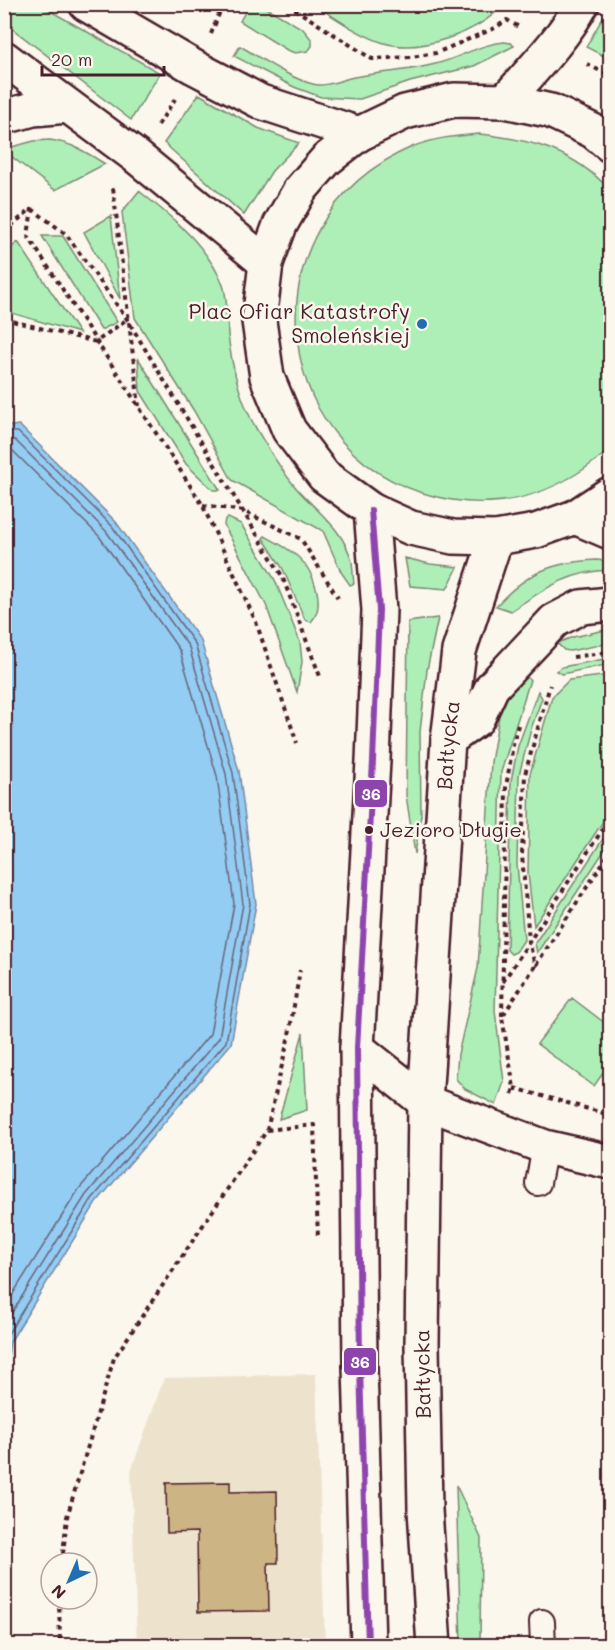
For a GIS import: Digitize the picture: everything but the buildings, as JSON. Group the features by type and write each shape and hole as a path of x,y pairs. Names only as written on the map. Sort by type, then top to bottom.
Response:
{"main road":[{"path":"86,4 194,67 261,102 359,134"},
{"path":"505,100 553,46 573,21 582,4"},
{"path":"4,58 137,157 266,263"},
{"path":"610,145 593,131 551,111 505,100 444,102 405,112 359,134 327,159 300,190 280,225 266,263 259,321 267,377 289,430 324,476 371,510 411,528 453,537 496,538 536,531 575,517 610,494"},
{"path":"4,117 33,109 68,106"},
{"path":"368,1646 360,1366 357,1048 379,610 371,510"},
{"path":"575,517 610,532"},
{"name":"Bałtycka","path":"434,1646 425,1510 423,1379 425,1102 448,740 459,651 496,538"},
{"path":"448,740 477,719 492,687 554,621 582,607 610,604"},
{"path":"357,1048 425,1102 545,1147 610,1162"}],"lane":[{"path":"538,1183 545,1147"}],"path":[{"path":"210,36 223,4"},
{"path":"287,4 372,59 436,53 488,32 507,20 524,30"},
{"path":"581,62 610,76"},
{"path":"156,129 180,92"},
{"path":"113,188 139,410"},
{"path":"32,208 66,234 127,319 282,576 321,679"},
{"path":"4,232 32,208"},
{"path":"32,208 28,236 202,504 256,622 297,743"},
{"path":"4,319 96,342"},
{"path":"96,342 127,319"},
{"path":"202,504 243,511 301,539 344,608"},
{"path":"565,660 610,652"},
{"path":"535,966 529,941 522,855 525,774 550,685"},
{"path":"499,1130 514,1088 502,1017 506,787 519,723"},
{"path":"503,983 610,818"},
{"path":"502,1017 610,852"},
{"path":"63,1551 67,1517 114,1358 267,1130 289,1035 300,970"},
{"path":"514,1088 610,1116"},
{"path":"267,1130 314,1125"},
{"path":"59,1611 60,1646"}],"shaded area":[{"path":"316,1374 325,1645 137,1645 131,1471 164,1378"}],"green space":[{"path":"4,5 40,5 160,73 131,120 5,23"},
{"path":"249,5 262,5 303,29 312,40 312,46 308,51 295,53 240,21"},
{"path":"315,5 503,5 479,24 464,32 431,43 398,46 366,36"},
{"path":"610,5 610,59 586,47"},
{"path":"504,42 514,46 474,66 410,82 360,99 321,97 294,87 234,56 240,46 295,78 323,85 354,77 428,66 487,45"},
{"path":"199,94 258,128 299,143 272,171 244,215 164,143"},
{"name":"Plac Ofiar Katastrofy Smoleńskiej","path":"479,134 516,139 550,149 582,166 610,190 610,449 593,463 557,485 517,499 497,502 452,500 390,479 343,443 312,395 297,340 300,283 319,229 356,182 412,147 436,139"},
{"path":"50,140 72,146 105,164 55,190 8,154 8,148 34,141"},
{"path":"139,191 187,233 208,257 216,271 225,291 232,360 246,408 257,430 287,476 330,522 343,540 352,562 354,584 350,585 341,572 323,531 232,480 194,411 135,318 122,212"},
{"path":"111,216 120,299 84,232"},
{"path":"42,236 63,236 117,322 101,330"},
{"path":"18,242 79,333 5,311 5,253"},
{"path":"138,358 220,490 213,490 186,464 140,391"},
{"path":"228,518 241,524 275,580 300,642 302,662 297,692 266,605 224,525 225,519"},
{"path":"265,536 294,554 309,570 318,597 316,615 311,622 305,620 283,569 263,538"},
{"path":"405,558 458,567 447,589 410,586"},
{"path":"597,560 610,562 610,570 595,571 569,578 546,589 511,611 496,606 507,594 541,571 567,563"},
{"path":"438,618 427,670 420,732 421,815 415,854 406,795 408,622"},
{"path":"610,629 610,643 570,651 564,650 557,643 573,637"},
{"path":"610,658 610,664 562,674 556,671 562,667"},
{"path":"524,674 530,680 501,772 495,1011 504,1082 496,1105 465,1089 456,1079 458,1054 478,968 491,762 499,716 516,679"},
{"path":"610,675 610,811 534,926 528,873 530,774 552,697 569,680"},
{"path":"538,691 542,698 519,775 517,864 524,940 516,952 511,954 507,950 511,781 518,746"},
{"path":"610,828 610,842 537,953 535,943"},
{"path":"572,998 610,1027 610,1063 594,1086 537,1044"},
{"path":"303,1033 307,1110 279,1119"},
{"path":"456,1485 481,1538 480,1645 461,1645"}],"water":[{"path":"19,425 116,522 201,641 239,771 256,904 231,1044 96,1203 10,1342 5,1381 4,427"}],"transit line":[{"name":"36","path":"368,1646 360,1366 357,1048 379,610 371,510"}],"place":[{"name":"Plac Ofiar Katastrofy Smoleńskiej","path":"422,324"},
{"name":"Jezioro Długie","path":"369,830"}]}
